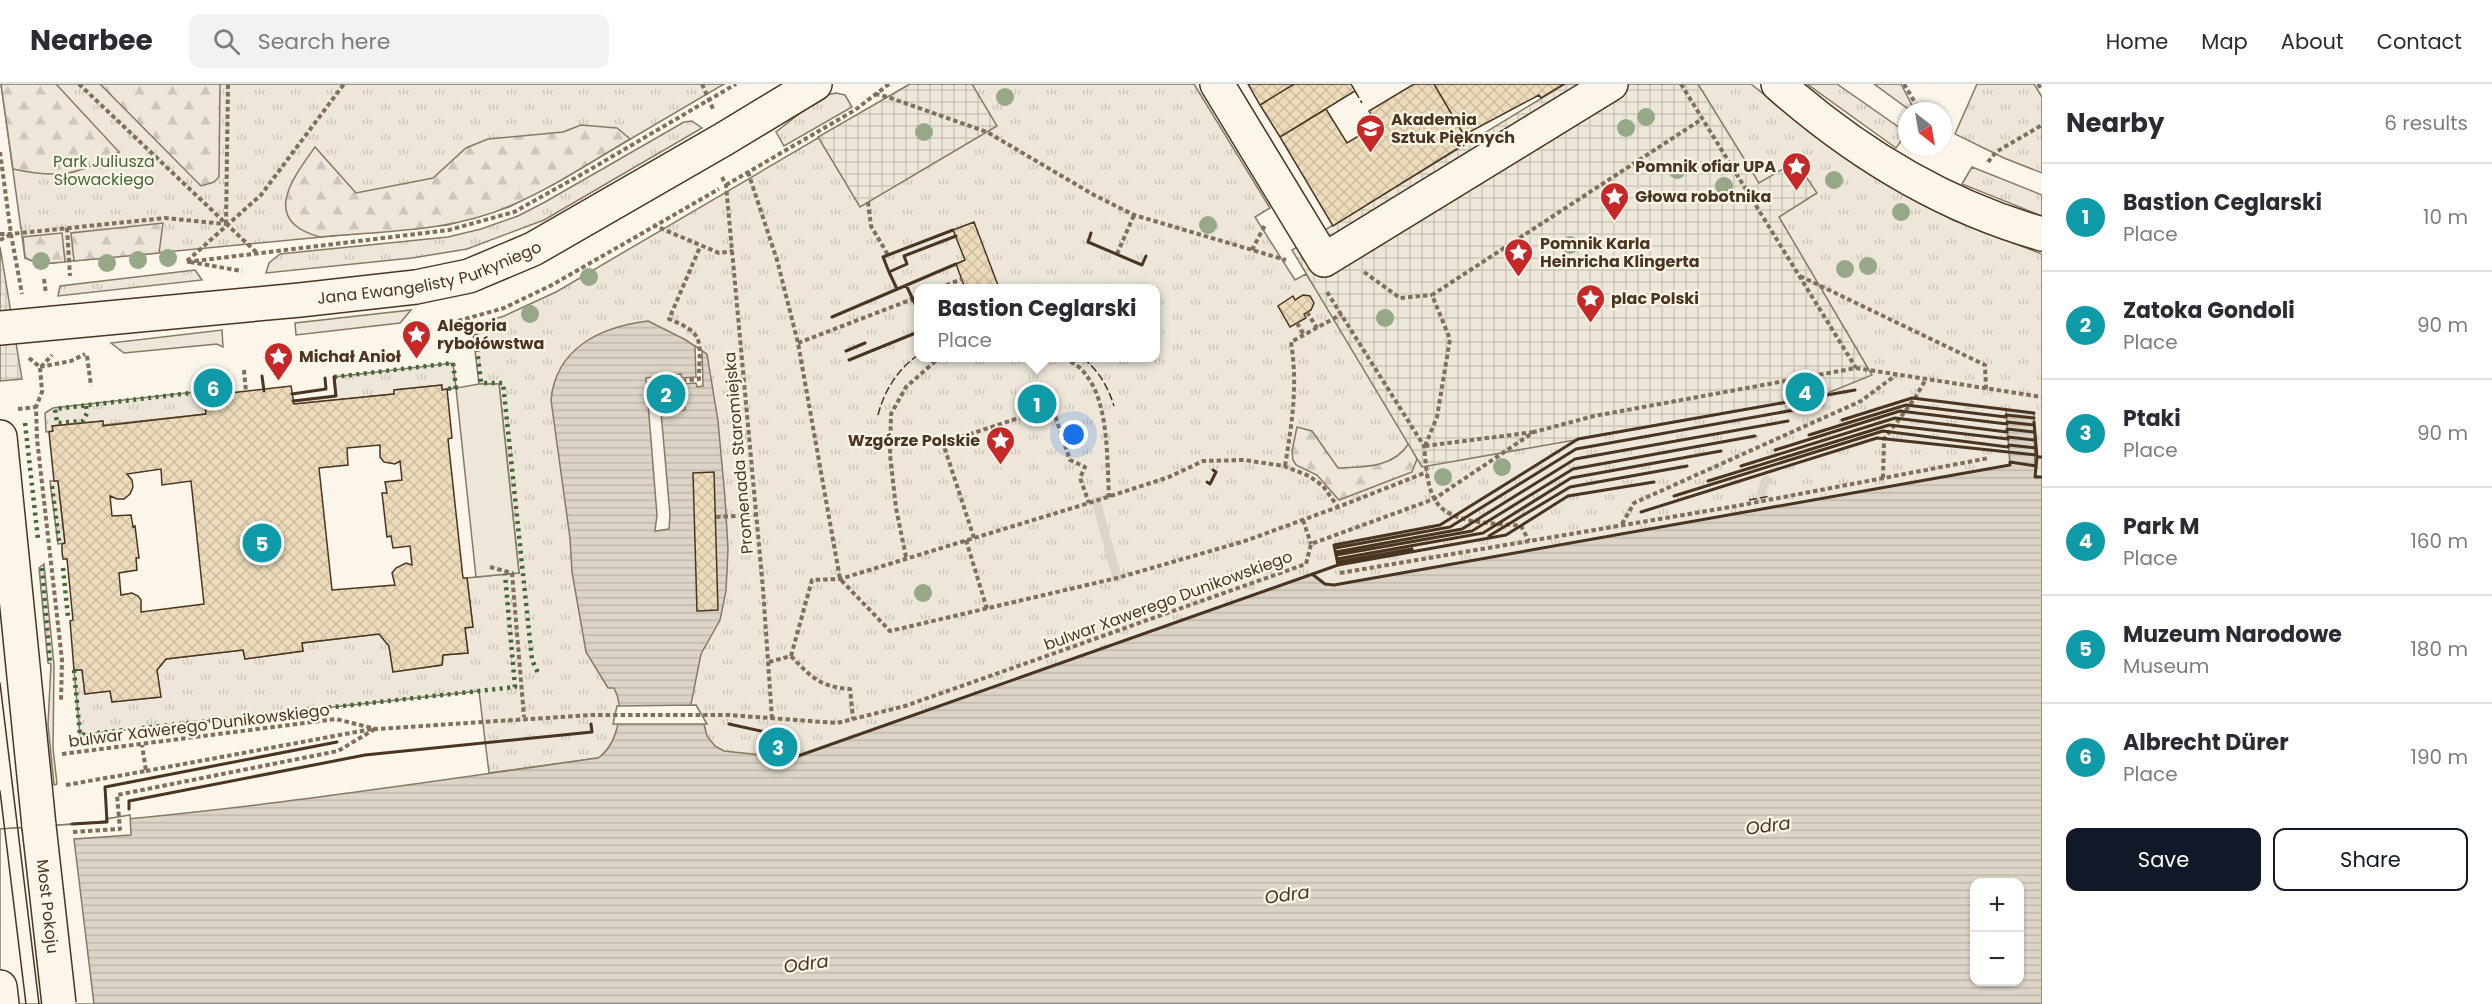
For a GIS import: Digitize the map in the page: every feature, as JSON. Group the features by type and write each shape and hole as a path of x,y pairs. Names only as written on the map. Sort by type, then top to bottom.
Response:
{"street":[{"name":"Jana Ewangelisty Purkyniego","path":"0,328 300,300 452,281 504,263 533,249 815,84"},
{"path":"1217,84 1325,274 1611,84"},
{"path":"1778,84 1819,120 1938,196 2016,227 2042,234"},
{"name":"Most Pokoju","path":"0,437 59,1004"},
{"path":"0,987 2,1004"}],"path":[{"path":"79,84 256,252"},
{"path":"226,224 228,84"},
{"path":"344,84 261,195 226,224 187,262 449,230 514,212 736,84"},
{"path":"702,84 710,100"},
{"path":"889,84 855,110 748,172 777,260 798,343 840,579 890,631 1127,575 1245,541 1427,472"},
{"path":"1681,84 1856,368"},
{"path":"1904,84 1915,102"},
{"path":"2038,84 2042,90"},
{"path":"875,94 987,132 1134,215 1291,261"},
{"path":"1358,268 1400,298 1432,294 1702,119"},
{"path":"1988,162 1996,152 2042,125"},
{"path":"0,152 22,297"},
{"name":"Promenada Staromiejska","path":"748,172 726,185 769,662 772,719"},
{"path":"458,321 504,308 552,285 719,189"},
{"path":"868,202 871,226 888,255"},
{"path":"1117,254 1134,215"},
{"path":"0,234 165,218 226,224"},
{"path":"653,225 700,247 719,253 733,252"},
{"path":"67,228 70,276"},
{"path":"0,240 11,234"},
{"path":"682,381 699,380 699,348 696,332 669,319 700,247"},
{"path":"1325,274 1342,314 1424,446 1427,472 1434,499 1453,517 1521,526 1529,541"},
{"path":"1799,276 1985,365 1986,389"},
{"path":"44,279 46,297"},
{"path":"949,284 962,279"},
{"path":"1424,446 1437,417 1450,339 1432,294"},
{"path":"798,343 914,299"},
{"path":"1307,312 1317,328"},
{"path":"1284,466 1296,394 1296,370 1291,342 1342,314"},
{"path":"1297,323 1304,335"},
{"path":"40,367 52,354"},
{"path":"87,356 91,386"},
{"path":"29,358 40,367 42,392 36,407 37,439 62,660 61,704"},
{"path":"906,557 896,508 890,455 891,414 906,387 934,362"},
{"path":"1071,362 1087,375 1105,423 1108,497"},
{"name":"bulwar Xawerego Dunikowskiego","path":"60,746 60,754 336,718 376,729 524,717 591,715 729,715 837,723 904,706 1306,564 1311,544 1434,499 1534,432 1594,416 1856,368 2042,397"},
{"path":"244,370 246,392"},
{"path":"1621,525 1634,503 1861,401 1896,375"},
{"path":"1883,478 1884,439 1915,398 1926,379"},
{"path":"18,409 36,407"},
{"path":"974,538 943,443 1052,407 1070,460 1085,467 1080,478 1089,503"},
{"path":"1424,446 1534,432"},
{"path":"1340,573 1989,458"},
{"path":"791,656 812,580 840,579 1108,497 1168,477 1203,461 1244,460 1284,466 1310,476 1323,486 1338,507"},
{"path":"716,518 755,515"},
{"path":"1303,520 1311,544"},
{"path":"966,540 987,609"},
{"path":"490,567 512,573 524,717"},
{"path":"769,662 791,656"},
{"path":"791,656 824,686 850,690 853,719"},
{"path":"61,785 376,729"},
{"path":"73,832 120,829 117,795 338,751 376,729"},
{"path":"142,745 146,771"}],"green space":[{"name":"Park Juliusza Słowackiego","path":"1,84 724,84 554,184 509,207 448,225 40,264 25,258"},
{"path":"1,84 56,84 119,152 92,166 68,173 43,174 13,169"},
{"path":"100,84 220,84 219,177 214,182 201,186"},
{"path":"910,84 1194,84 1270,208 1255,217 1295,280 1306,274 1314,286 1635,84 1751,84 1831,148 1880,180 1953,220 2042,254 2042,477 2035,477 2010,462 2010,465 1334,585 1325,584 1312,574 770,766 598,758 489,773 479,691 80,735 74,670 82,670 85,694 110,691 112,702 160,697 157,670 166,659 243,650 245,659 303,651 302,643 379,634 389,646 393,672 442,665 443,655 468,653 465,628 473,627 467,578 519,573 499,384 479,384 472,326 504,316 556,292"},
{"path":"1807,84 1837,84 1898,127 1896,148"},
{"path":"1874,84 1901,84 1910,102 1899,102"},
{"path":"1977,84 2034,84 2042,97 2042,173 2004,158 1955,134"},
{"path":"836,93 845,95 852,107 784,146 776,132 822,96"},
{"path":"692,121 702,128 544,220 467,249 412,258 266,273 269,263 280,254 448,237 481,229 518,216 684,122"},
{"path":"581,125 617,128 630,139 541,191 487,215 441,226 320,237 302,230 291,221 286,210 286,198 291,185 315,147 356,193 433,178 466,148 488,139 563,132"},
{"path":"1972,167 2042,195 2042,216 1962,184"},
{"path":"163,223 159,253 74,261 71,233"},
{"path":"62,233 65,262 40,264 25,258 23,237"},
{"path":"195,270 202,280 58,296 60,286"},
{"path":"453,363 456,388 442,390 441,385 394,390 394,394 294,404 293,401 335,396 334,377"},
{"path":"203,391 206,414 103,425 102,421 53,426 53,431 46,432 45,413 53,408"},
{"path":"1297,427 1312,431 1338,468 1387,462 1403,451 1409,443 1417,459 1412,472 1339,500 1317,475 1296,465 1293,460 1292,451"},
{"path":"50,481 58,481 65,543 58,544"},
{"path":"44,564 54,665 53,748 57,784 54,785 48,725 51,664 48,663 39,568"}],"shaded area":[{"path":"910,84 972,84 997,126 860,207 818,137"},
{"name":"plac Polski","path":"1565,84 1698,84 1759,183 1788,166 1805,175 1817,193 1779,217 1872,375 1818,397 1422,467 1292,250"},
{"path":"0,247 22,379 0,381"},
{"path":"411,310 400,323 296,335 295,323"},
{"path":"222,330 223,347 217,344 124,353 111,343"},
{"path":"479,384 499,384 519,573 476,577 456,388"}],"water":[{"name":"Odra","path":"648,321 684,339 707,354 718,421 728,549 726,591 720,620 701,654 691,704 704,724 707,736 715,746 724,751 770,756 770,765 1312,574 1325,584 1334,585 2010,465 2006,410 2034,413 2035,476 2042,477 2042,1004 0,1004 0,829 150,817 300,800 598,758 605,752 618,725 619,705 614,688 608,688 586,652 572,572 570,538 551,400 555,382 571,354 583,343 613,329"}],"pier":[{"path":"695,346 702,351 703,386 697,387 696,383 683,384 685,410 661,412 670,515 669,529 655,531 657,515 646,378 681,374 682,378 696,377"},
{"path":"696,705 707,724 613,724 617,706"},
{"path":"130,815 131,835 74,839 94,1004 0,1004 0,829 106,822 106,819"}],"building":[{"path":"1248,84 1294,84 1260,105"},
{"path":"1294,84 1351,84 1355,91 1280,137 1260,105"},
{"name":"Akademia Sztuk Pięknych","path":"1414,84 1434,84 1468,142 1333,226 1280,137 1326,109 1347,143 1377,125 1369,111"},
{"path":"1434,84 1564,84 1541,98 1539,95 1464,135"},
{"path":"974,222 997,284 964,284 956,264 965,260 953,230"},
{"path":"1303,295 1310,296 1314,303 1311,310 1304,314 1306,318 1290,327 1278,306 1293,296 1295,300"},
{"path":"676,382 678,404 655,406 653,384"},
{"path":"442,385 442,390 447,389 452,438 448,439 463,578 467,578 473,627 465,628 468,653 443,655 442,665 393,672 389,646 379,634 302,643 303,651 245,659 243,650 166,659 157,670 161,697 112,702 110,691 85,694 82,670 74,670 70,621 73,620 67,559 63,559 62,552 62,544 65,543 58,481 54,481 49,432 53,431 52,426 103,421 103,426 206,414 204,396 291,386 294,404 394,394 394,390","holes":["380,445 380,457 384,462 395,464 400,461 402,480 385,482 387,493 382,493 387,537 391,536 393,548 410,546 412,565 406,563 396,568 392,573 395,585 332,590 319,468 348,465 347,448","161,469 162,485 191,481 204,604 141,612 141,600 138,596 132,593 121,595 119,573 137,570 136,558 139,558 135,526 133,527 131,515 112,516 110,496 124,499 130,494 133,487 132,480 127,474"]},
{"path":"714,472 718,610 697,611 693,473"}],"waterway":[{"path":"1760,498 1766,480"},
{"path":"1096,501 1117,578"}],"tram line":[{"path":"0,683 39,1004"},
{"path":"0,791 26,1004"}],"hedge":[{"path":"479,329 475,331 481,383 503,383 532,660 539,675"},
{"path":"334,377 453,363 456,388 447,389"},
{"path":"86,406 87,413 83,421 57,423 55,409 199,392 200,405"},
{"path":"25,423 38,539"},
{"path":"52,486 59,541"},
{"path":"42,568 50,662"},
{"path":"63,568 68,617"},
{"path":"74,670 80,735 515,687 505,574"}],"fence":[{"path":"1355,91 1362,103"},
{"path":"878,415 893,381 914,358"},
{"path":"1087,362 1102,380 1114,406"},
{"path":"1756,476 1781,468"},
{"path":"1749,500 1771,496"}],"wall":[{"path":"953,230 883,257 889,272 907,264 904,256 956,236"},
{"path":"1091,233 1088,242 1142,265 1146,256"},
{"path":"832,317 956,264"},
{"path":"889,272 897,289"},
{"path":"906,285 914,302"},
{"path":"849,360 914,334"},
{"path":"846,351 865,343"},
{"path":"262,376 264,391"},
{"path":"293,401 336,396 334,377"},
{"path":"292,394 326,389 325,378"},
{"path":"227,379 229,395"},
{"path":"1338,565 1334,545 1440,525 1578,439 1855,390"},
{"path":"1842,420 1912,398 2034,413"},
{"path":"1335,548 1450,527 1576,449 1822,405"},
{"path":"1809,435 1906,405 2006,417 2006,415 2034,418"},
{"path":"1775,450 1900,411 2007,424 2007,422 2034,425"},
{"path":"1741,466 1895,418 2007,432 2007,429 2035,432"},
{"path":"1336,552 1462,529 1575,459 1788,421"},
{"path":"2034,422 2037,457 2042,457"},
{"path":"1708,481 1889,425 2035,440"},
{"path":"1674,496 1883,431 2008,447 2009,445 2036,448"},
{"path":"1336,555 1472,531 1573,469 1755,436"},
{"path":"1641,512 1877,438 2036,455"},
{"path":"1337,559 1483,533 1571,478 1721,451"},
{"path":"2037,457 2035,477 2042,477"},
{"path":"1312,574 1325,584 1334,585 2010,465 2010,462 2036,466"},
{"path":"1489,536 1570,487 1687,466"},
{"path":"1207,482 1210,484 1216,472 1213,470"},
{"path":"729,724 770,733 770,766 1338,565 1506,535 1568,496 1654,482"},
{"path":"1338,562 1412,549"},
{"path":"129,809 129,801 365,755 592,732 591,724"},
{"path":"72,824 107,822 105,787 337,742"}],"place":[{"name":"Akademia Sztuk Pięknych","path":"1370,154"},
{"name":"Pomnik ofiar UPA","path":"1797,192"},
{"name":"Głowa robotnika","path":"1614,222"},
{"name":"Pomnik Karla Heinricha Klingerta","path":"1519,278"},
{"name":"plac Polski","path":"1590,324"},
{"name":"Alegoria rybołówstwa","path":"416,360"},
{"name":"Michał Anioł","path":"278,382"},
{"name":"Albrecht Dürer","path":"213,388"},
{"name":"Park M","path":"1805,392"},
{"name":"Zatoka Gondoli","path":"666,394"},
{"name":"Bastion Ceglarski","path":"1037,404"},
{"name":"Wzgórze Polskie","path":"1001,466"},
{"name":"Muzeum Narodowe","path":"262,543"},
{"name":"Ptaki","path":"778,747"}]}
